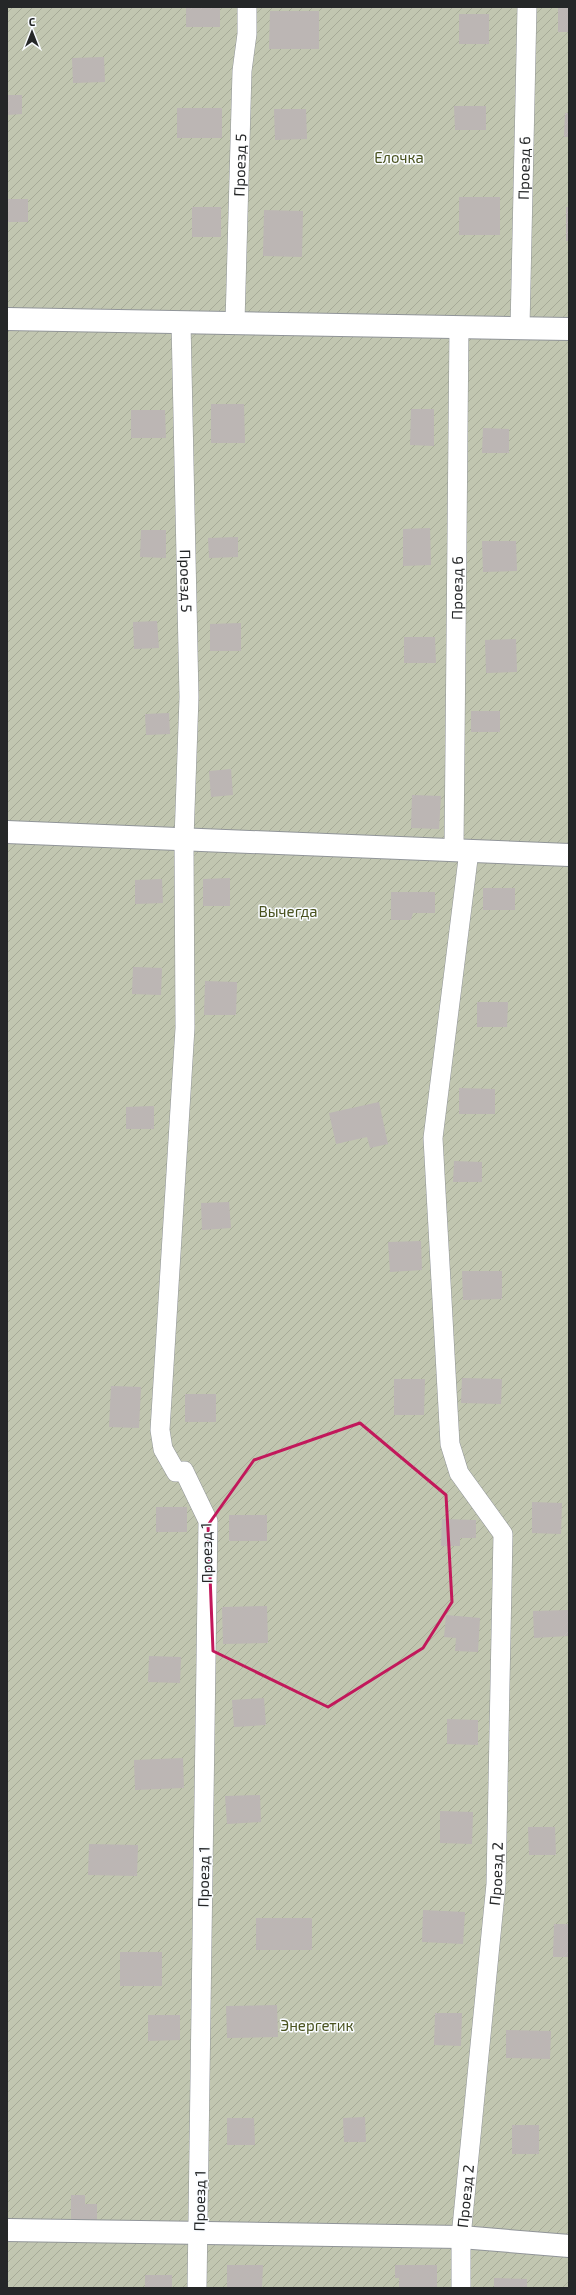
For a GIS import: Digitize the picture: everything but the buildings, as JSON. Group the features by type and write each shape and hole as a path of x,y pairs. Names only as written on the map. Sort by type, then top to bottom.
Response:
{"street":[{"path":"7,319 569,329"},
{"path":"7,832 461,850 569,856"},
{"path":"7,2230 461,2237 569,2246"}],"lane":[{"name":"Проезд 5","path":"235,322 242,71 247,34 247,7"},
{"name":"Проезд 6","path":"520,328 527,7"},
{"name":"Проезд 5","path":"182,322 189,697 184,839 185,1028 160,1430 163,1449 176,1472 184,1471"},
{"name":"Проезд 6","path":"459,327 461,850 433,1138 450,1444 459,1473"},
{"name":"Проезд 1","path":"184,1471 208,1521 197,2288"},
{"name":"Проезд 2","path":"459,1473 503,1534 496,1884 461,2237 461,2288"}],"highlighted area":[{"path":"360,1423 446,1495 452,1602 423,1648 328,1707 213,1651 208,1525 254,1460"}],"green space":[{"path":"7,7 569,7 569,2288 7,2288"}],"park label":[{"name":"Елочка","path":"399,157"},
{"name":"Вычегда","path":"288,911"},
{"name":"Энергетик","path":"317,2025"}]}
